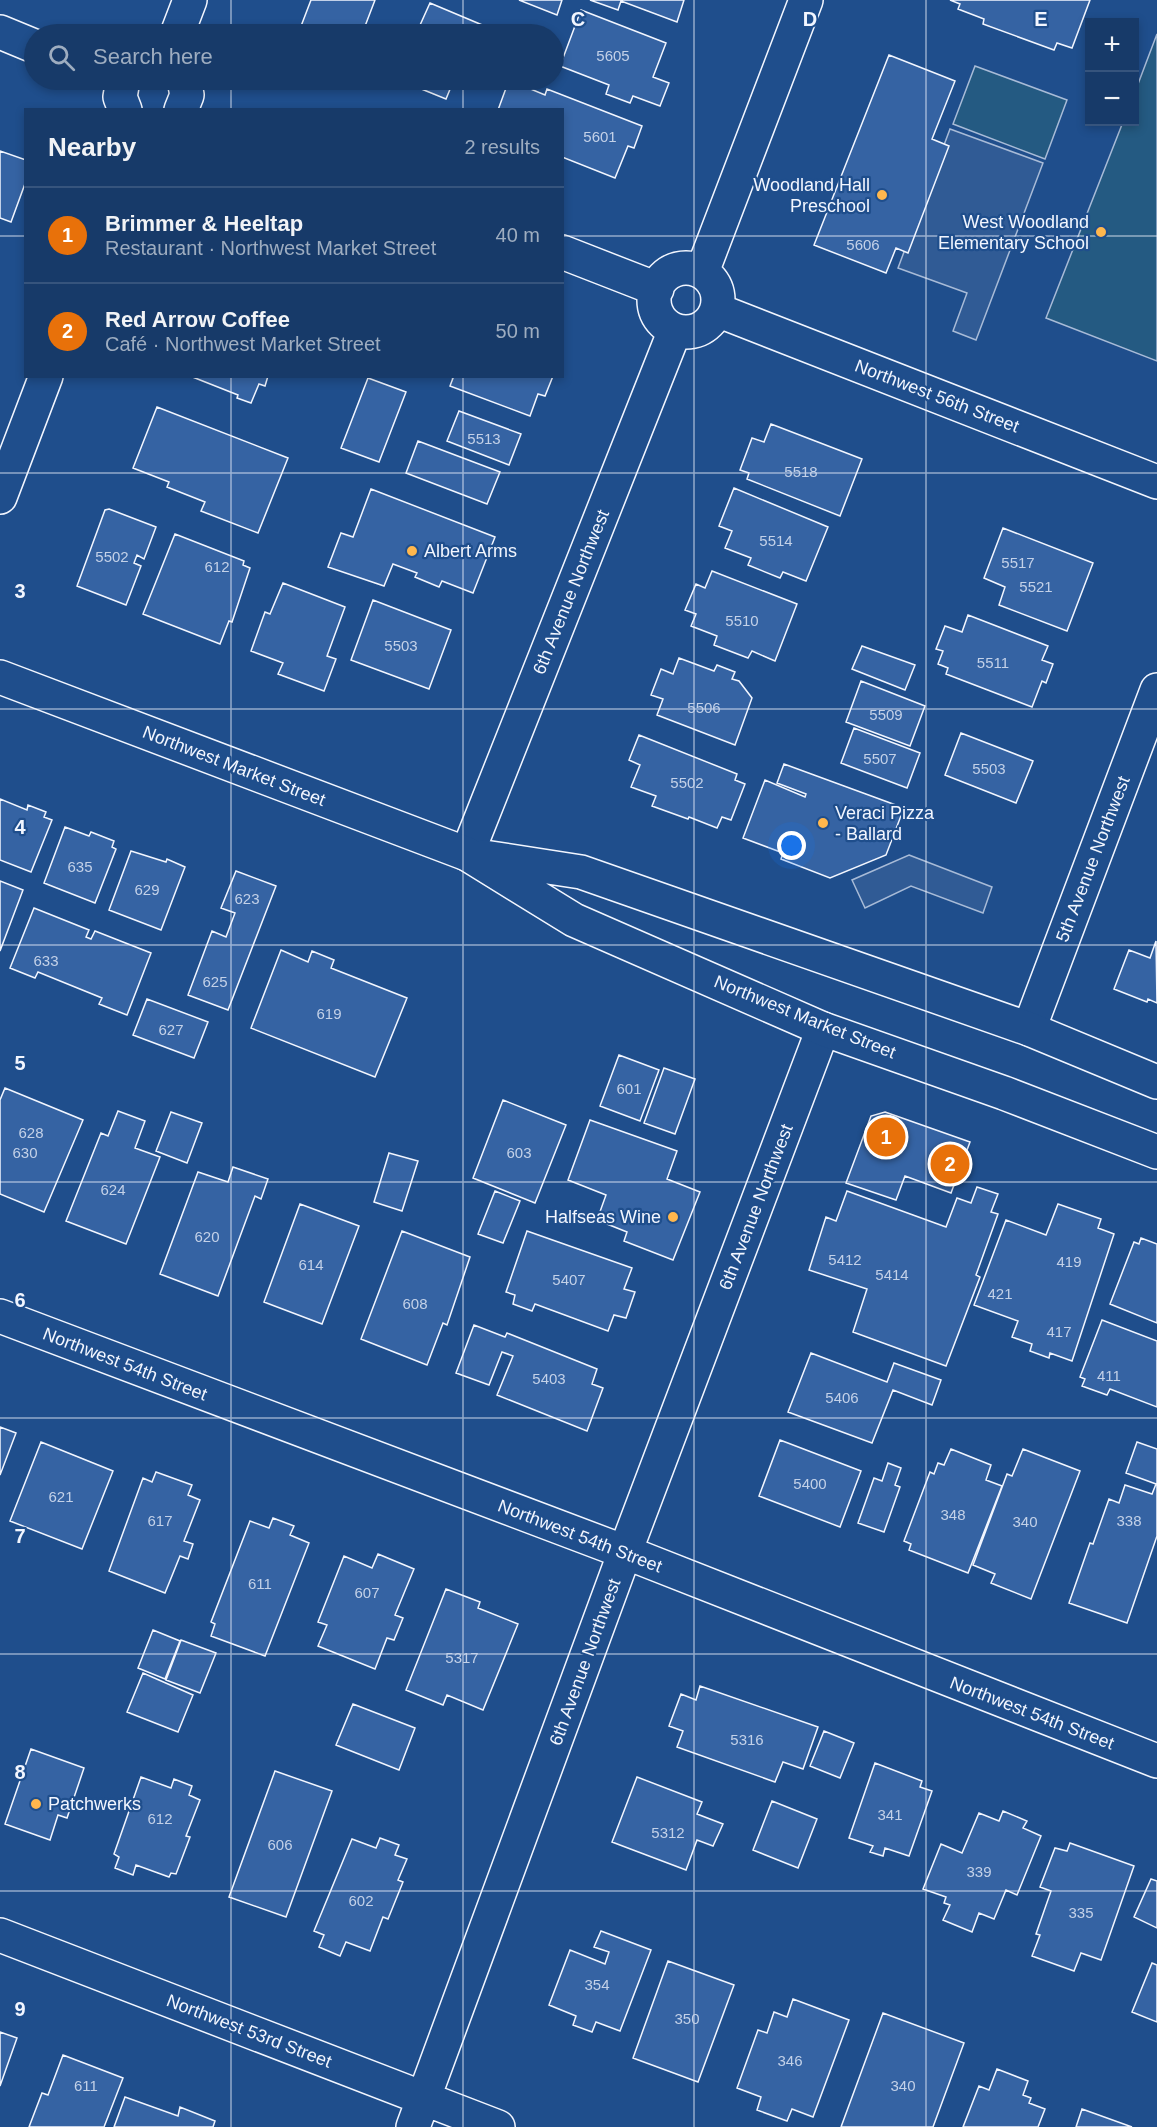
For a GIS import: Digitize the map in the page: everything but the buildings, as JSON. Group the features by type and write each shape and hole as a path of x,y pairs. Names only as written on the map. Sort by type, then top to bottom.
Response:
{"street":[{"path":"181,24 190,0"},
{"path":"702,272 806,0"},
{"path":"0,32 24,41"},
{"path":"121,90 120,97 124,108"},
{"path":"564,253 657,288"},
{"path":"684,268 702,272 713,282 718,292 717,310 710,322 701,329 691,332 675,330 663,322 657,313 654,304 657,288 665,276 673,270 684,268"},
{"name":"Northwest 56th Street","path":"717,310 1157,482"},
{"name":"6th Avenue Northwest","path":"467,854 675,330"},
{"path":"0,497 45,378"},
{"name":"Northwest Market Street","path":"0,677 467,854 574,920 824,1029 1004,1093 1157,1152"},
{"name":"5th Avenue Northwest","path":"1029,1029 1157,690"},
{"name":"Northwest Market Street","path":"467,854 581,873 1029,1029 1157,1082"},
{"name":"6th Avenue Northwest","path":"419,2113 625,1552 824,1029"},
{"name":"Northwest 54th Street","path":"0,1316 625,1552 1157,1761"},
{"name":"Northwest 53rd Street","path":"0,1935 419,2113 498,2127"}],"shaded area":[{"path":"1157,34 1157,361 1046,318 1121,126 1139,126 1139,81"},
{"path":"975,66 1067,100 1045,159 953,124"},
{"path":"950,129 1043,163 976,340 953,331 967,293 898,268"},
{"path":"909,855 992,887 983,913 911,886 865,908 852,880"}],"place":[{"name":"Woodland Hall Preschool","path":"882,195"},
{"name":"West Woodland Elementary School","path":"1101,232"},
{"name":"Albert Arms","path":"412,551"},
{"name":"Veraci Pizza - Ballard","path":"823,823"},
{"name":"Brimmer & Heeltap","path":"886,1137"},
{"name":"Red Arrow Coffee","path":"950,1164"},
{"name":"Halfseas Wine","path":"673,1217"},
{"name":"Patchwerks","path":"36,1804"}]}
